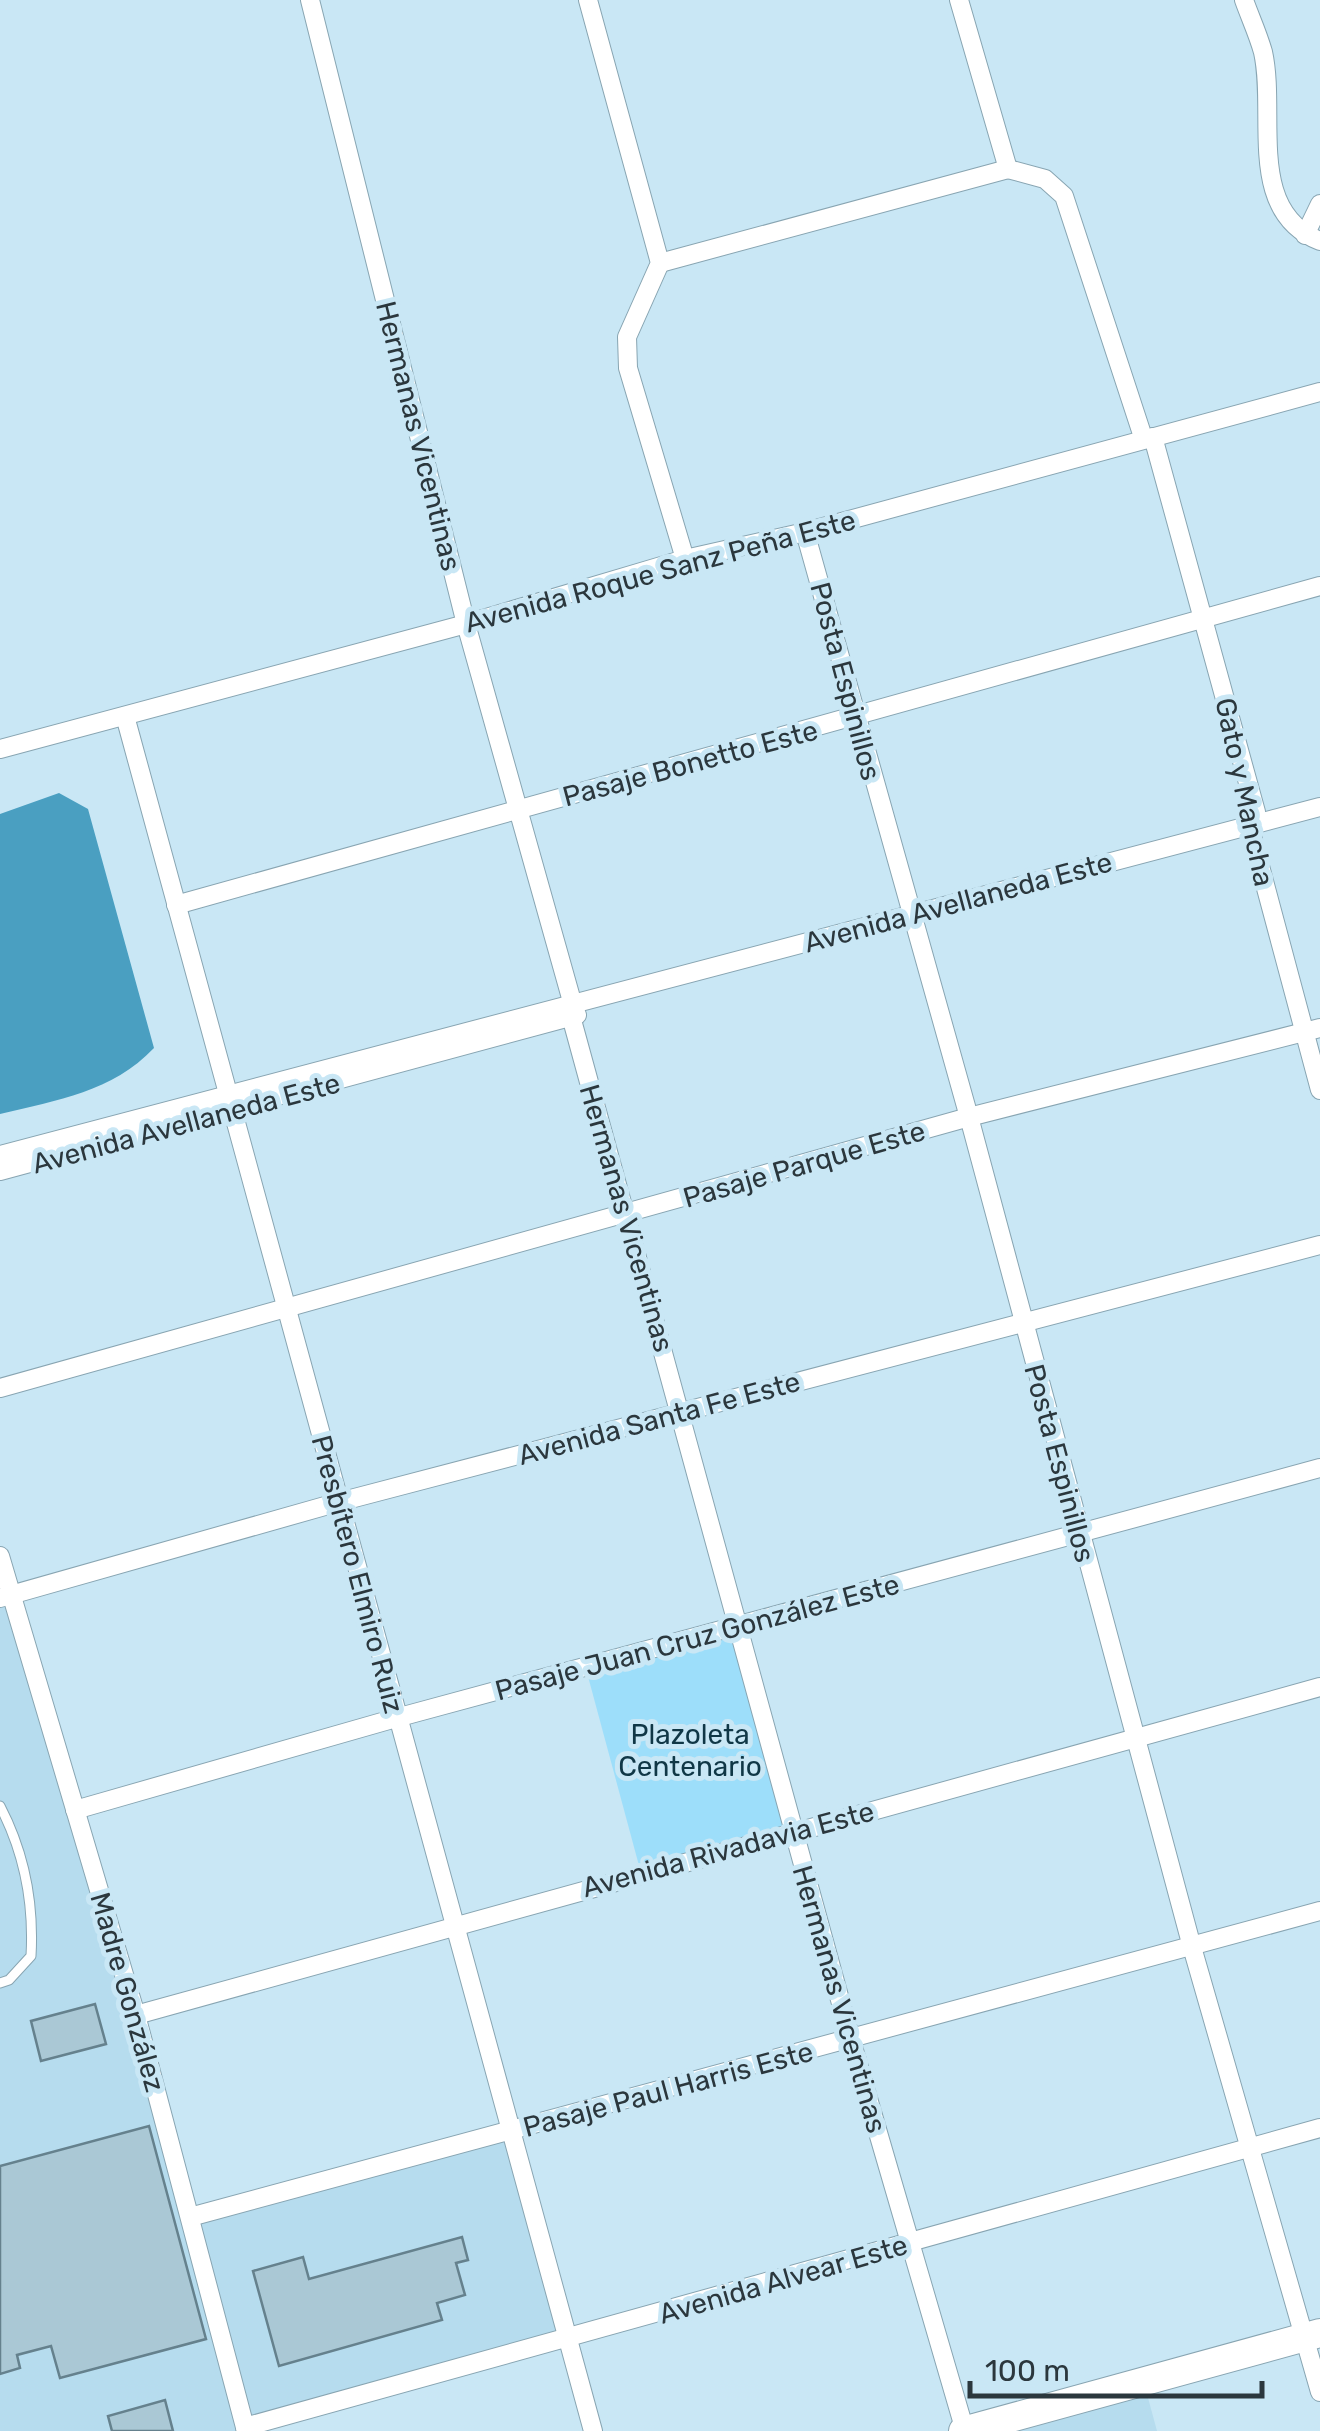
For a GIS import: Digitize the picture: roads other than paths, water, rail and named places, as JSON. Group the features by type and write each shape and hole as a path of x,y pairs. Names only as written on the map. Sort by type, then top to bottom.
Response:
{"main road":[{"path":"964,2431 1312,2335"}],"street":[{"name":"Hermanas Vicentinas","path":"310,0 516,810 793,1832 964,2431"},
{"path":"588,0 660,263 627,336 628,368 685,560"},
{"path":"660,263 1008,169 959,0"},
{"path":"1244,0 1262,51 1269,104 1269,179 1280,206 1313,238"},
{"name":"Gato y Mancha","path":"1008,169 1045,179 1064,196 1148,437 1205,619 1256,812 1248,825 1312,1030 1320,1090"},
{"path":"1313,238 1320,204"},
{"name":"Avenida Roque Sanz Peña Este","path":"0,748 466,624 685,560 805,532 1320,392"},
{"name":"Posta Espinillos","path":"805,532 969,1117 1192,1947 1251,2148 1312,2335 1320,2392"},
{"name":"Pasaje Bonetto Este","path":"176,905 1320,586"},
{"name":"Presbítero Elmiro Ruiz","path":"124,716 593,2431"},
{"name":"Avenida Avellaneda Este","path":"0,1155 229,1102 572,1012 596,998 1320,806"},
{"name":"Pasaje Parque Este","path":"0,1388 969,1117 1312,1030"},
{"name":"Avenida Avellaneda Este","path":"0,1172 229,1102"},
{"name":"Avenida Santa Fe Este","path":"6,1596 339,1502 1320,1245"},
{"name":"Pasaje Juan Cruz González Este","path":"75,1810 396,1718 1320,1468"},
{"name":"Madre González","path":"0,1556 6,1596 136,2015 246,2429"},
{"name":"Avenida Rivadavia Este","path":"136,2015 452,1924 1320,1687"},
{"name":"Pasaje Paul Harris Este","path":"190,2217 1320,1911"},
{"name":"Avenida Alvear Este","path":"246,2429 1320,2128"}],"lane":[{"path":"0,1806 19,1841 33,1928 32,1956 0,1983"}],"park label":[{"name":"Plazoleta Centenario","path":"690,1750"}]}
